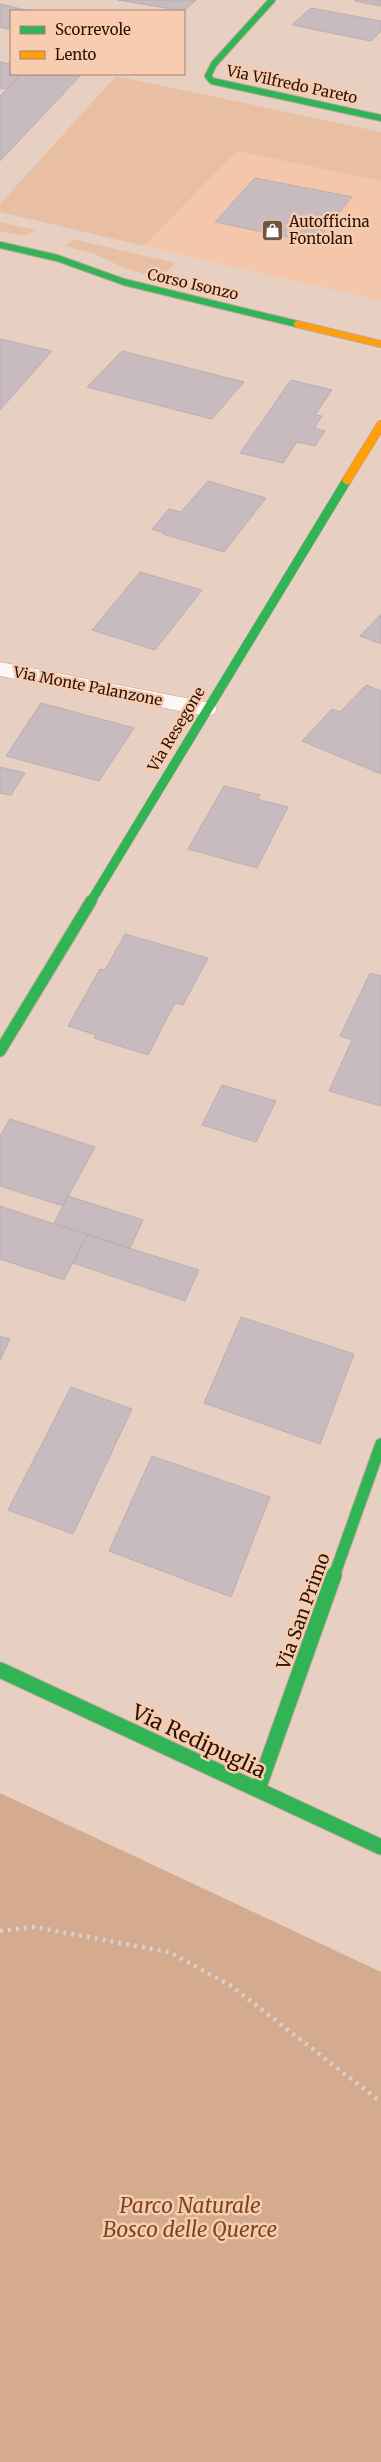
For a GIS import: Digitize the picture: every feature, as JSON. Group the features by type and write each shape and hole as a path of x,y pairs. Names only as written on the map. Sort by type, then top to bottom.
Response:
{"street":[{"name":"Via Vilfredo Pareto","path":"272,0 214,64 208,76 212,80 227,86 381,118"},
{"name":"Corso Isonzo","path":"0,244 57,258 124,282 381,344"},
{"name":"Via Resegone","path":"0,1051 206,709 381,425"},
{"name":"Via Monte Palanzone","path":"0,669 206,709"},
{"name":"Via San Primo","path":"258,1789 381,1444"},
{"name":"Via Redipuglia","path":"0,1670 381,1847"}],"path":[{"path":"0,1767 381,1946"},
{"path":"0,1931 34,1927 169,1952 230,1985 381,2102"}],"shaded area":[{"path":"116,76 381,132 381,181 237,151 144,246 0,212 0,204"},
{"path":"237,151 381,181 381,301 144,246"},
{"path":"0,222 35,230 23,235 0,231"},
{"path":"73,239 175,263 160,279 122,267 95,254 65,246"}],"green space":[{"name":"Parco Naturale Bosco delle Querce","path":"0,1793 381,1972 381,2462 0,2462"}],"building":[{"path":"118,0 196,0 185,10"},
{"path":"381,0 381,6 355,1"},
{"path":"0,4 26,10 10,10 10,30 0,27"},
{"path":"311,8 381,21 381,31 371,41 292,25"},
{"path":"0,62 10,64 10,75 21,75 6,89 0,88"},
{"path":"21,75 80,76 0,161 0,96"},
{"path":"255,178 352,197 315,243 215,222"},
{"path":"0,339 52,351 0,410"},
{"path":"122,351 244,382 212,419 87,387"},
{"path":"291,380 332,390 315,415 322,416 314,428 325,431 315,446 297,442 283,463 240,453"},
{"path":"208,481 266,498 224,552 152,529 169,509 181,512"},
{"path":"140,572 202,590 155,650 92,630"},
{"path":"381,614 381,644 360,636"},
{"path":"366,685 381,691 381,774 302,741 332,709 340,712"},
{"path":"41,703 134,728 99,781 6,756"},
{"path":"0,767 25,773 11,795 0,793"},
{"path":"224,786 260,795 257,799 288,807 257,868 188,849"},
{"path":"125,934 208,958 183,1005 175,1003 148,1055 94,1038 96,1035 68,1026 100,969 105,970"},
{"path":"370,973 381,976 381,1106 329,1091 352,1040 340,1036"},
{"path":"222,1085 276,1101 256,1142 202,1125"},
{"path":"10,1119 95,1147 63,1206 0,1186 0,1136"},
{"path":"68,1196 143,1220 130,1248 54,1223"},
{"path":"0,1206 87,1235 64,1280 0,1259"},
{"path":"87,1235 199,1270 185,1301 73,1263"},
{"path":"241,1317 354,1354 320,1444 204,1403"},
{"path":"0,1336 10,1339 0,1360"},
{"path":"71,1387 132,1409 73,1534 8,1510"},
{"path":"152,1456 270,1497 231,1597 109,1551"}],"traffic: fast":[{"path":"272,0 214,64 208,76 212,81 381,118"},
{"path":"0,245 57,258 124,282 297,324"},
{"path":"0,1051 347,480"},
{"path":"258,1789 381,1444"},
{"path":"0,1670 381,1847"}],"traffic: slow":[{"path":"297,324 381,344"},
{"path":"347,480 381,425"}],"place":[{"name":"Autofficina Fontolan","path":"273,230"}]}
